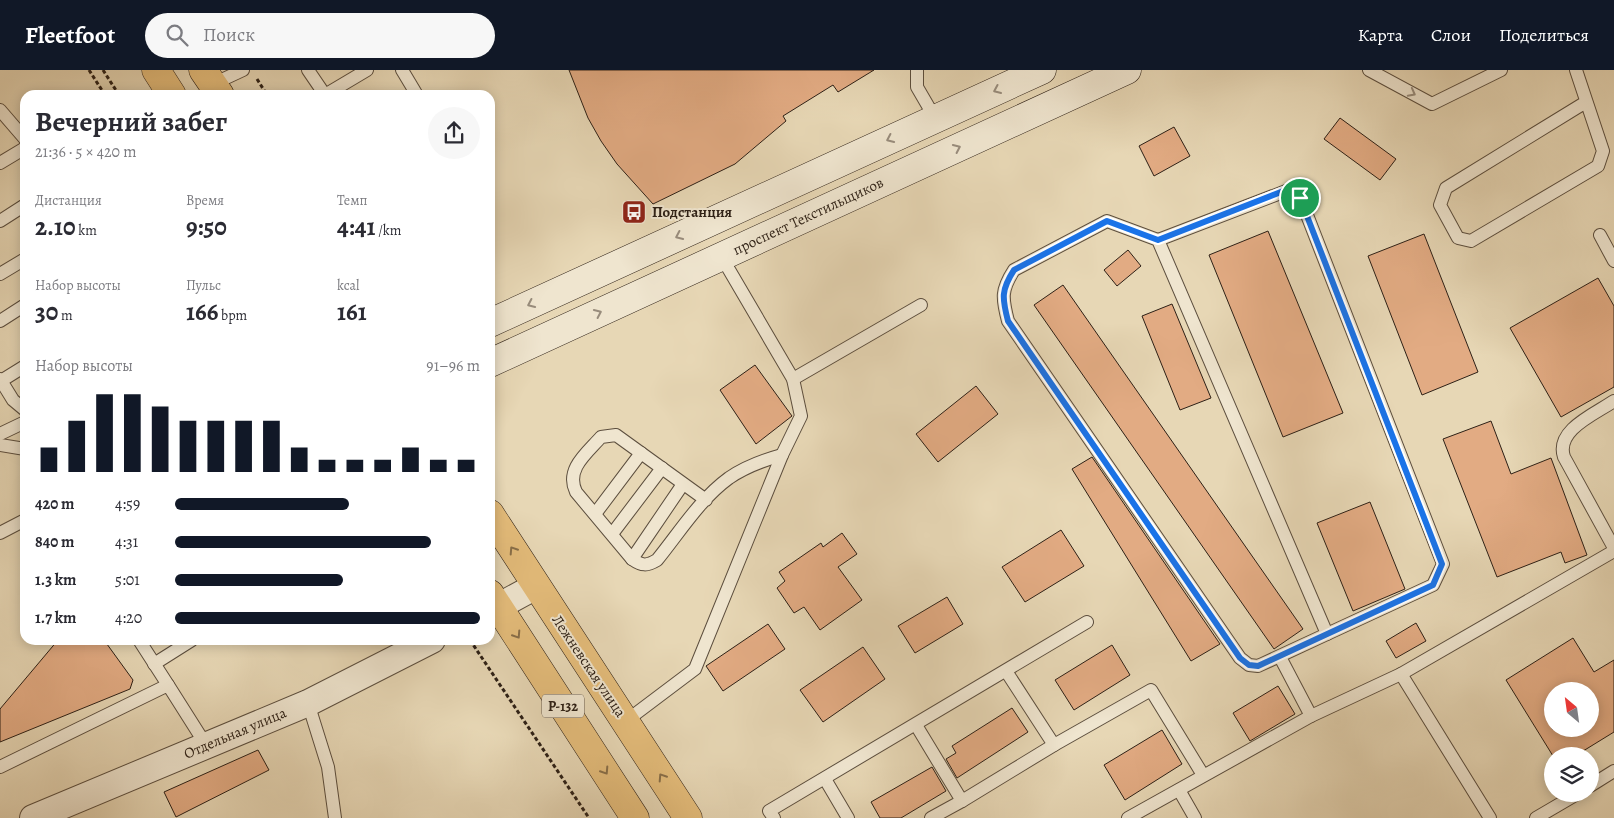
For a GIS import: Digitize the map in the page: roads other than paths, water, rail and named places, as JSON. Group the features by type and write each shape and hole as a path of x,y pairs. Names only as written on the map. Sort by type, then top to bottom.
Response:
{"highway":[{"path":"156,70 169,90"},
{"name":"Лежневская улица","path":"495,522 688,818"},
{"name":"Р-132","path":"495,607 635,818"}],"main road":[{"path":"495,321 1042,70"},
{"name":"проспект Текстильщиков","path":"495,361 1127,70"}],"street":[{"path":"495,603 536,586"},
{"name":"Отдельная улица","path":"34,818 308,703 422,645"}],"lane":[{"path":"212,83 243,70"},
{"path":"308,70 322,90"},
{"path":"333,90 367,70"},
{"path":"402,70 415,90"},
{"path":"918,70 917,87 935,118"},
{"path":"1369,70 1432,104 1501,70"},
{"path":"1576,70 1603,151 1598,166 1471,241 1458,238 1440,205 1446,188 1586,102"},
{"path":"0,110 20,133"},
{"path":"0,163 20,151"},
{"path":"1286,190 1300,198 1442,564 1433,585 1280,658 1258,666 1249,665 1240,658 1008,321 1003,304 1004,284 1014,270 1107,221 1158,240 1286,190"},
{"path":"0,221 20,208"},
{"path":"1600,235 1614,261"},
{"path":"1158,240 1327,634"},
{"path":"626,721 694,669 782,455 801,416 793,379 721,256"},
{"path":"0,274 20,262"},
{"path":"793,379 921,305"},
{"path":"0,321 20,308"},
{"path":"20,369 0,380 13,400 20,406"},
{"path":"1128,818 1311,716 1401,674 1614,550 1564,457 1562,445 1568,433 1614,402"},
{"path":"0,434 20,424"},
{"path":"706,500 616,435 601,437 573,469 571,482 576,492 632,559 639,564 647,565 657,560 706,500 729,478 758,462 782,455"},
{"path":"0,445 20,448"},
{"path":"595,514 641,453"},
{"path":"612,534 662,468"},
{"path":"632,559 683,484"},
{"path":"0,533 20,523"},
{"path":"774,818 769,812 1087,622"},
{"path":"142,645 206,745"},
{"path":"154,664 184,645"},
{"path":"1280,658 1311,716"},
{"path":"1006,671 1054,745"},
{"path":"1401,674 1490,818"},
{"path":"0,766 168,685"},
{"path":"931,818 1151,690 1203,775"},
{"path":"308,703 328,767 335,818"},
{"path":"916,725 962,801"},
{"path":"1599,780 1614,771"},
{"path":"825,779 848,818"},
{"path":"1178,790 1195,818"},
{"path":"1536,818 1563,802"}],"place":[{"name":"Подстанция","path":"634,212"}]}
